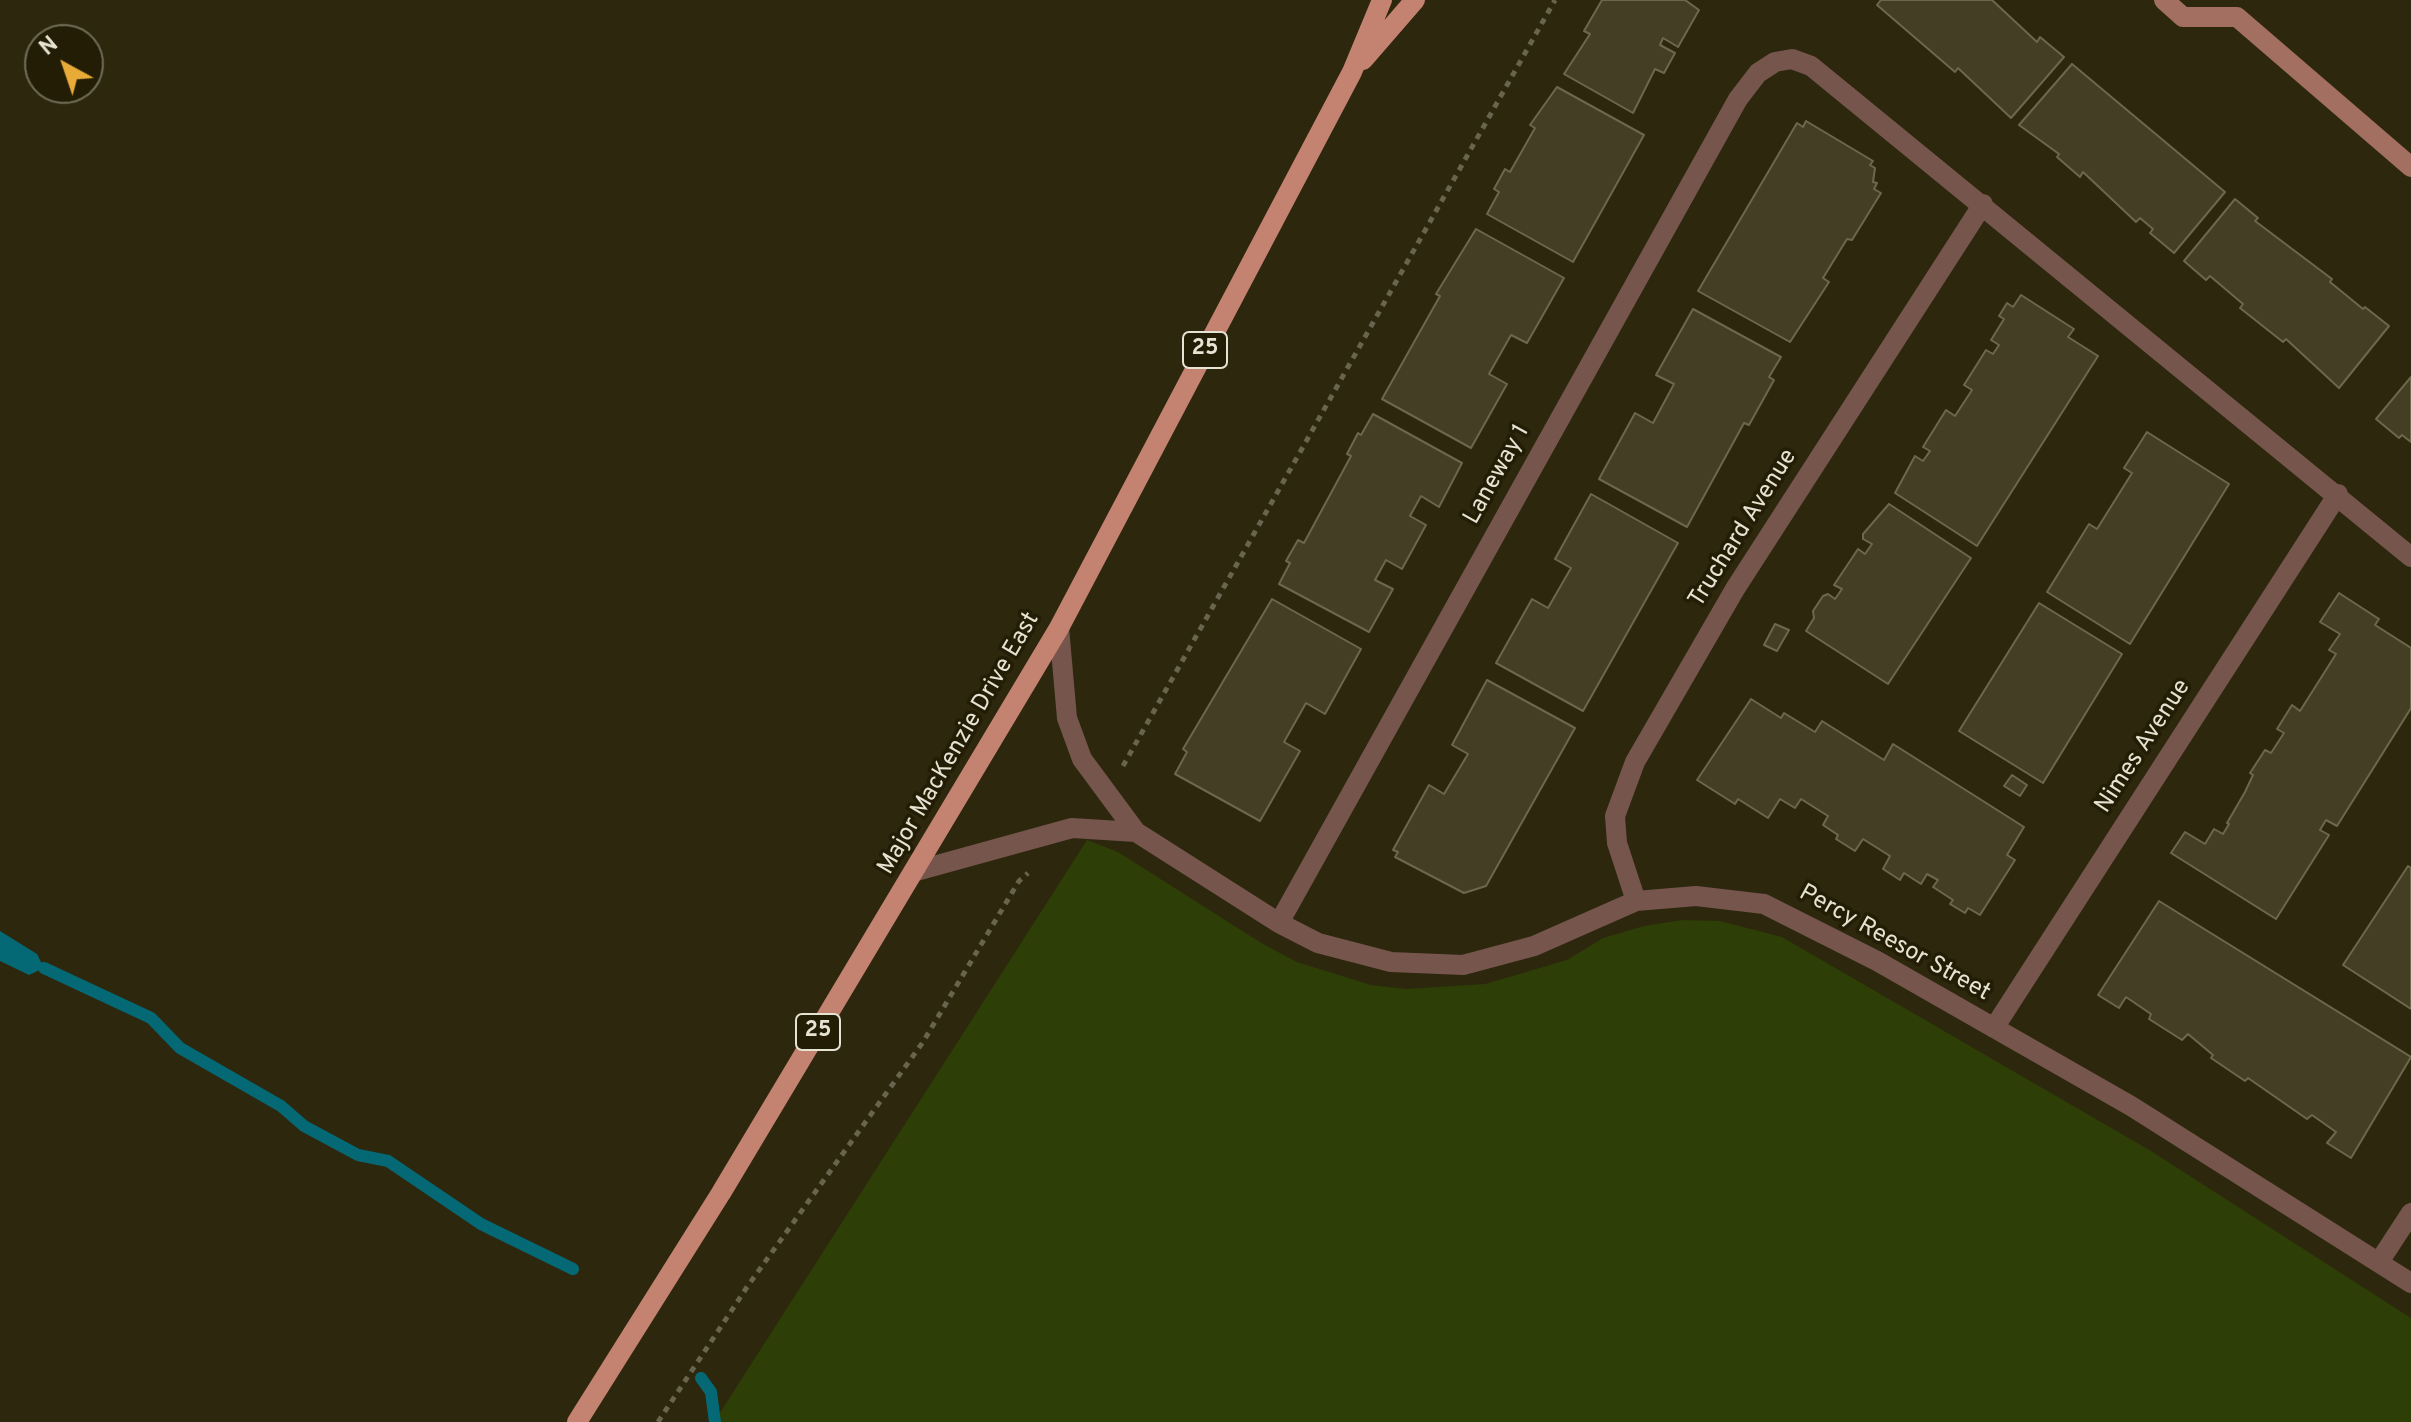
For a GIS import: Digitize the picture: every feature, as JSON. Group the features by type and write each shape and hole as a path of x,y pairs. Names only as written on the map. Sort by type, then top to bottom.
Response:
{"main road":[{"name":"Major MacKenzie Drive East","path":"577,1422 916,871 1059,628 1352,72 1382,0"},
{"name":"Major MacKenzie Drive East","path":"1352,72 1415,0"},
{"path":"2164,0 2183,17 2236,9 2411,167"}],"street":[{"name":"Laneway 1","path":"1279,923 1738,99 1758,73 1775,62 1792,59 1811,66 1983,204"},
{"path":"1983,204 2411,557"},
{"name":"Truchard Avenue","path":"1636,901 1617,843 1615,816 1635,762 1735,589 1983,204"},
{"name":"Nimes Avenue","path":"1994,1028 2338,494"},
{"name":"Percy Reesor Street","path":"1059,628 1067,718 1082,759 1136,832 1279,923 1318,943 1391,962 1463,965 1534,946 1636,901 1696,896 1764,904 1805,922 2131,1106 2411,1283"},
{"name":"Percy Reesor Street","path":"916,871 1072,828 1136,832"},
{"path":"2379,1262 2411,1213"}],"path":[{"path":"1113,775 1127,763 1555,0"},
{"path":"658,1422 747,1287 923,1042 1019,881 1036,867"}],"green space":[{"path":"1087,840 1118,852 1263,944 1297,962 1371,985 1406,989 1485,984 1567,960 1603,938 1644,926 1683,920 1720,921 1782,937 2151,1151 2411,1318 2411,1422 714,1422"}],"water":[{"path":"0,931 37,954 44,968 29,975 0,961"}],"building":[{"path":"1602,0 1685,0 1699,10 1678,47 1663,38 1660,45 1675,53 1664,73 1655,69 1633,113 1564,74 1590,34 1584,31"},
{"path":"1881,0 1992,0 2037,42 2040,37 2064,57 2011,118 1958,68 1955,72 1877,5"},
{"path":"2072,64 2225,192 2174,253 2150,233 2153,229 2140,218 2136,222 2083,172 2080,177 2057,157 2059,154 2019,125"},
{"path":"1557,87 1644,135 1573,262 1487,214 1499,192 1494,189 1505,169 1510,172 1535,128 1530,125"},
{"path":"1806,121 1873,161 1870,165 1875,168 1873,182 1877,183 1874,189 1881,193 1852,240 1847,239 1823,278 1829,282 1790,342 1698,291 1797,123 1803,127"},
{"path":"2235,199 2258,218 2255,221 2332,279 2330,282 2363,309 2365,307 2389,326 2339,388 2286,339 2283,342 2240,308 2243,304 2210,276 2206,280 2184,261"},
{"path":"1476,229 1564,278 1527,343 1511,335 1489,374 1507,384 1471,448 1382,399 1440,296 1436,294"},
{"path":"2021,295 2074,329 2068,337 2098,356 1977,546 1895,493 1915,456 1923,461 1930,451 1923,447 1946,410 1955,416 1972,390 1964,385 1986,350 1993,354 1999,345 1991,340 2004,319 1999,316 2007,303 2013,307"},
{"path":"1693,309 1781,357 1769,377 1774,380 1749,425 1744,423 1687,527 1599,479 1635,413 1653,423 1674,384 1656,375"},
{"path":"2411,377 2411,442 2402,435 2399,438 2376,419"},
{"path":"1373,414 1462,463 1439,507 1421,496 1410,516 1426,525 1402,569 1386,560 1375,580 1393,589 1369,632 1279,584 1290,563 1286,561 1298,540 1304,543 1351,456 1347,454 1358,433 1361,435"},
{"path":"2147,432 2229,484 2130,644 2047,592 2089,524 2097,529 2132,473 2124,468"},
{"path":"1591,494 1678,543 1583,711 1496,663 1532,599 1548,608 1571,568 1555,559"},
{"path":"1889,504 1971,558 1888,684 1806,631 1814,618 1813,611 1823,596 1828,594 1835,599 1842,589 1834,585 1858,549 1865,554 1872,544 1863,539 1863,534"},
{"path":"2339,593 2379,619 2375,625 2411,648 2411,708 2337,826 2326,820 2320,830 2329,835 2276,919 2171,853 2185,832 2205,844 2214,829 2223,834 2253,775 2250,773 2265,750 2271,753 2284,733 2277,729 2292,705 2300,711 2336,654 2329,650 2340,634 2320,622"},
{"path":"1272,599 1361,649 1325,714 1306,703 1284,742 1300,751 1260,821 1175,774 1187,752 1183,749"},
{"path":"2039,603 2122,654 2043,783 1959,731"},
{"path":"1775,624 1789,630 1777,651 1764,645"},
{"path":"1487,680 1575,728 1486,886 1464,893 1395,857 1398,852 1393,850 1429,785 1444,794 1468,754 1452,745"},
{"path":"1751,699 1781,718 1784,713 1815,732 1822,721 1884,760 1893,744 2024,827 2007,855 2015,860 1980,915 1968,908 1965,913 1950,904 1953,900 1933,887 1938,880 1927,874 1921,884 1904,873 1900,880 1883,869 1890,856 1863,839 1855,851 1836,839 1838,835 1823,825 1828,816 1801,799 1795,808 1780,799 1768,818 1738,799 1735,804 1697,780"},
{"path":"2012,775 2027,785 2020,796 2004,786"},
{"path":"2408,866 2411,868 2411,1009 2343,965"},
{"path":"2159,901 2411,1057 2351,1158 2327,1143 2336,1132 2312,1115 2307,1119 2248,1078 2245,1081 2211,1058 2213,1055 2188,1034 2182,1040 2149,1019 2151,1014 2126,997 2119,1008 2098,995"}],"waterway":[{"path":"44,968 151,1018 180,1048 281,1106 304,1126 358,1155 388,1161 481,1224 573,1269"},
{"path":"701,1378 711,1392 715,1422"}]}
